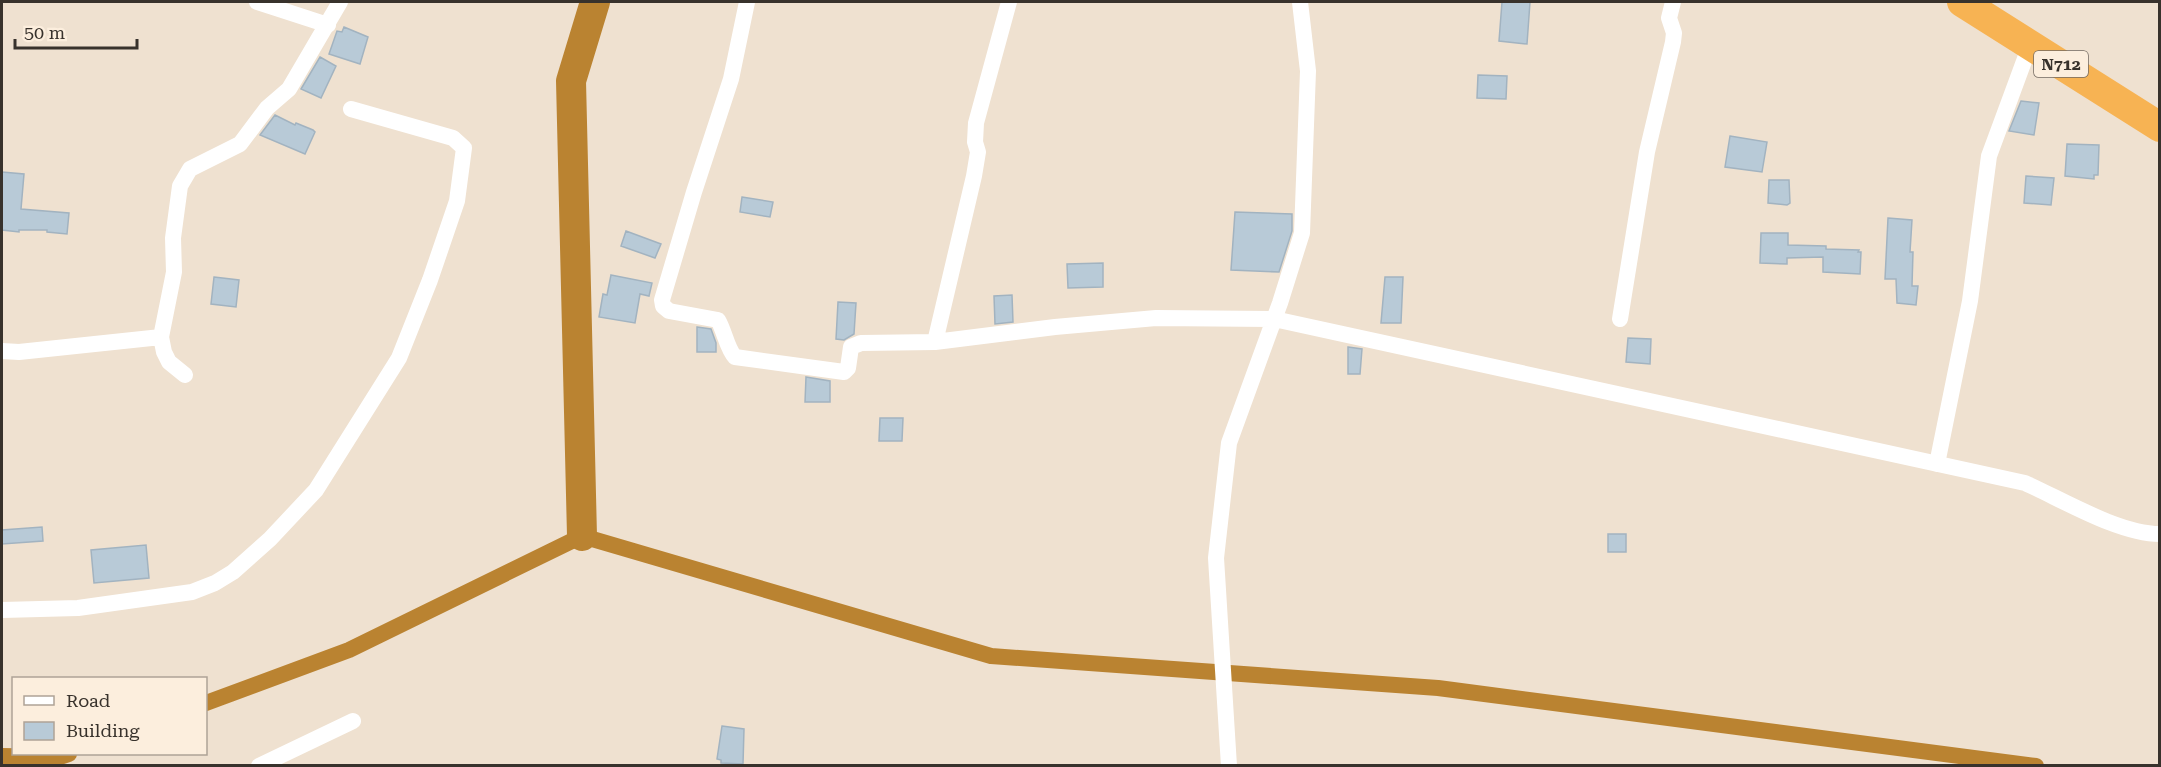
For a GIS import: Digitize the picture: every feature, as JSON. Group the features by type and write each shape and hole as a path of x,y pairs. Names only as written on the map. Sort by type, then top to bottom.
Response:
{"highway":[{"name":"N712","path":"1962,2 2160,127"}],"street":[{"path":"257,2 328,25"},
{"path":"185,375 168,362 161,337 174,272 173,238 180,186 190,170 240,144 267,108 290,89 340,2"},
{"path":"747,2 731,79 662,300 663,306 669,311 718,321 727,338 730,352 735,357 843,372 848,368 852,347 855,344 935,342 1054,327 1156,318 1274,319 2025,483 2115,525 2147,534 2160,534"},
{"path":"935,342 974,176 978,152 975,142 976,123 1009,2"},
{"path":"1229,765 1216,558 1229,443 1302,233 1308,71 1300,2"},
{"path":"1620,319 1647,152 1673,42 1674,33 1669,18 1673,2"},
{"path":"1937,464 1970,301 1989,156 2030,45"},
{"path":"2,610 78,608 192,592 215,583 233,572 270,539 316,490 399,358 430,280 457,201 462,175 464,148 453,138 351,109"},
{"path":"2,351 19,352 161,337"},
{"path":"259,765 353,722"}],"building":[{"path":"1502,2 1530,2 1527,44 1499,41"},
{"path":"344,27 368,37 360,64 329,54 337,31 342,32"},
{"path":"320,57 336,66 321,98 301,89"},
{"path":"1478,75 1507,76 1506,99 1477,98"},
{"path":"2021,101 2039,103 2034,135 2009,131"},
{"path":"275,115 315,132 305,154 260,135"},
{"path":"1730,136 1767,142 1762,172 1725,167"},
{"path":"2067,144 2099,145 2098,175 2094,175 2094,179 2065,176"},
{"path":"2,172 24,174 21,209 69,213 67,234 47,232 47,230 19,230 19,232 2,230"},
{"path":"2026,176 2054,178 2051,205 2024,203"},
{"path":"1769,180 1789,180 1790,203 1787,205 1768,203"},
{"path":"742,197 773,202 770,217 740,212"},
{"path":"1235,212 1292,214 1292,231 1279,272 1231,270"},
{"path":"1888,218 1912,220 1910,252 1913,252 1912,286 1918,286 1916,305 1897,303 1896,279 1885,279"},
{"path":"626,231 661,244 655,258 621,246"},
{"path":"1761,233 1788,233 1788,245 1859,250 1858,252 1861,252 1860,274 1823,272 1823,257 1787,258 1787,264 1760,263"},
{"path":"1103,263 1103,287 1068,288 1067,264"},
{"path":"611,275 652,283 649,296 640,294 635,323 599,317 603,294 607,295"},
{"path":"214,277 239,280 236,307 211,304"},
{"path":"1385,277 1403,277 1401,323 1381,323"},
{"path":"1012,295 1013,322 995,324 994,296"},
{"path":"838,302 856,303 854,334 844,340 836,339"},
{"path":"697,327 711,329 716,343 716,352 697,352"},
{"path":"1628,338 1651,339 1650,364 1626,362"},
{"path":"1348,347 1362,349 1360,374 1348,374"},
{"path":"806,377 830,381 830,402 805,402"},
{"path":"880,418 903,418 902,441 879,441"},
{"path":"42,527 43,541 2,544 2,530"},
{"path":"1608,534 1626,534 1626,552 1608,552"},
{"path":"146,545 149,578 94,583 91,550"},
{"path":"722,726 744,729 743,764 721,763 721,760 717,759"}],"waterway":[{"path":"582,536 571,81 595,2"},
{"path":"207,703 349,650 582,536 991,656 1438,688 2036,766"},
{"path":"2,756 60,757 66,755"}]}
